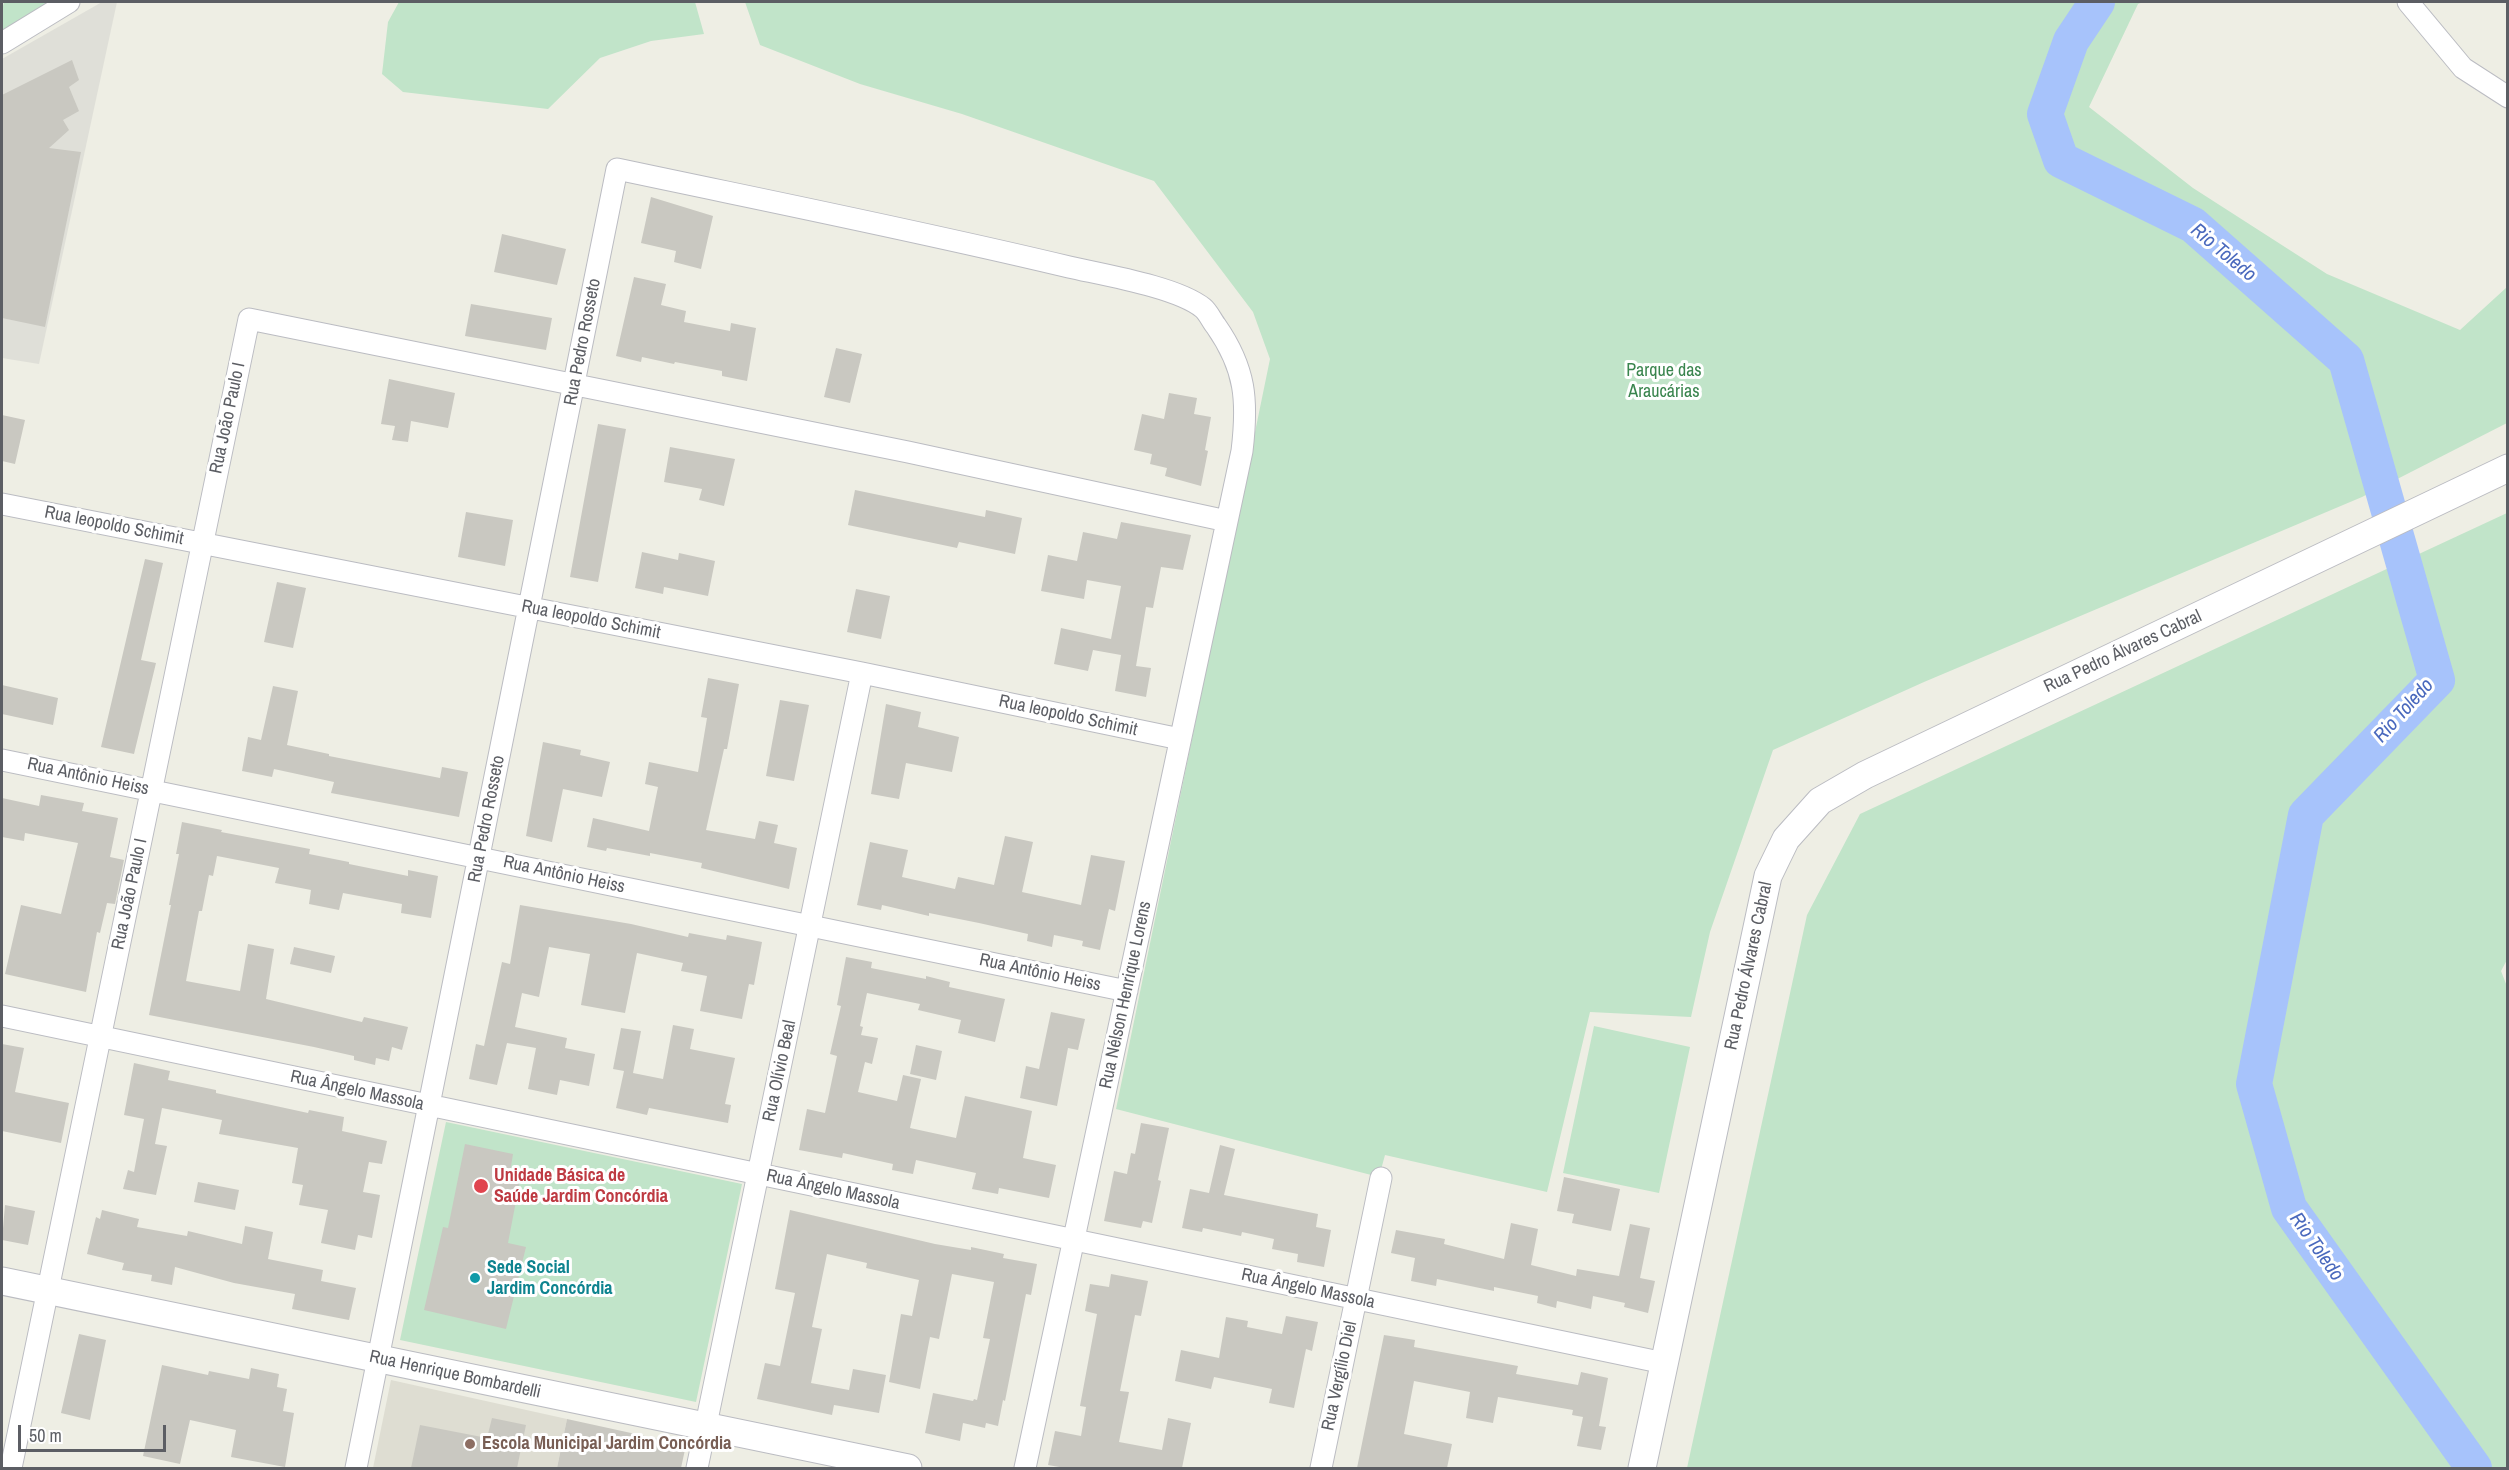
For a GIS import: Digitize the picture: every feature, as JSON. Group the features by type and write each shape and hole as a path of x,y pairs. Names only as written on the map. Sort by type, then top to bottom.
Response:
{"street":[{"path":"2,43 69,2"},
{"path":"2408,2 2463,68 2508,97"},
{"name":"Rua Pedro Rosseto","path":"356,1468 617,169"},
{"name":"Rua Nélson Henrique Lorens","path":"617,169 952,239 1168,291 1204,308 1224,338 1236,363 1246,413 1242,451 1025,1468"},
{"name":"Rua João Paulo I","path":"11,1468 249,320 574,385"},
{"path":"574,385 908,452 1227,521"},
{"name":"Rua Pedro Álvares Cabral","path":"1642,1468 1768,876 1786,839 1820,801 1865,775 2508,468"},
{"name":"Rua leopoldo Schimit","path":"2,504 862,673 1180,739"},
{"name":"Rua Olívio Beal","path":"697,1468 862,673"},
{"name":"Rua Antônio Heiss","path":"2,760 1127,991"},
{"name":"Rua Ângelo Massola","path":"2,1016 1664,1363"},
{"name":"Rua Vergílio Diel","path":"1321,1468 1381,1178"},
{"name":"Rua Henrique Bombardelli","path":"2,1281 908,1468"}],"shaded area":[{"path":"102,2 117,2 39,364 2,358 2,59"},
{"name":"Escola Municipal Jardim Concórdia","path":"391,1380 567,1419 557,1468 373,1468"}],"green space":[{"path":"4,2 53,2 2,33"},
{"path":"399,2 695,2 704,34 651,41 600,58 548,109 403,92 382,74 388,22"},
{"name":"Parque das Araucárias","path":"745,2 2143,2 2138,4 2089,107 2193,188 2327,274 2460,330 2507,287 2507,423 2362,497 1924,682 1773,750 1710,932 1691,1017 1590,1012 1547,1192 1385,1155 1379,1177 1116,1109 1270,359 1253,312 1154,181 962,114 860,84 760,45"},
{"path":"2507,513 2508,958 2501,971 2508,989 2507,1468 1687,1468 1807,915 1860,814"},
{"path":"1594,1026 1690,1047 1659,1193 1563,1173"},
{"path":"446,1122 742,1184 696,1402 400,1340"}],"building":[{"path":"72,60 79,80 69,87 79,111 63,120 69,130 49,148 81,152 45,327 2,318 2,95"},
{"path":"651,197 713,216 701,269 674,262 676,251 641,243"},
{"path":"502,234 566,249 557,285 494,272"},
{"path":"634,277 666,284 661,305 686,311 684,322 730,331 731,323 756,328 747,381 722,376 722,371 675,362 674,364 642,357 641,362 616,356"},
{"path":"471,304 552,318 546,350 465,336"},
{"path":"836,348 862,354 850,403 824,397"},
{"path":"389,379 455,393 448,428 411,421 408,442 392,440 395,426 381,424"},
{"path":"1169,393 1197,398 1194,414 1211,417 1205,450 1208,451 1201,486 1165,476 1167,468 1150,464 1152,454 1134,450 1142,414 1164,419"},
{"path":"2,415 25,420 15,464 2,461"},
{"path":"598,424 626,429 598,582 570,577"},
{"path":"670,447 735,459 724,506 699,500 702,489 664,482"},
{"path":"855,490 985,517 986,510 1022,518 1015,554 959,542 957,548 848,525"},
{"path":"466,512 513,520 505,566 458,557"},
{"path":"1121,522 1191,535 1183,570 1161,567 1153,608 1146,607 1136,666 1151,668 1146,697 1115,691 1121,655 1093,650 1088,671 1054,664 1061,628 1111,639 1121,586 1087,580 1084,599 1041,591 1048,555 1077,561 1083,532 1117,539"},
{"path":"642,552 678,560 679,553 715,561 708,596 664,587 663,594 635,588"},
{"path":"145,559 163,563 141,660 156,663 134,754 101,747"},
{"path":"277,582 306,588 293,648 264,642"},
{"path":"856,589 890,596 881,639 847,632"},
{"path":"708,678 739,684 727,749 724,749 706,830 755,839 759,821 778,825 774,843 797,848 789,889 701,868 702,863 650,853 650,856 607,848 606,851 587,847 593,818 649,831 658,787 645,784 649,762 698,772 707,718 701,717"},
{"path":"2,685 58,698 53,725 2,714"},
{"path":"273,686 298,691 287,745 329,754 329,756 440,778 442,767 468,772 459,817 331,793 334,782 274,769 272,777 242,771 248,737 261,740"},
{"path":"780,700 809,705 794,781 766,776"},
{"path":"886,704 921,712 918,727 959,737 952,772 906,763 899,799 871,794"},
{"path":"543,742 581,750 580,755 610,762 602,797 563,789 552,842 526,836"},
{"path":"41,795 84,803 82,811 118,818 110,857 124,860 115,904 107,903 100,933 97,932 86,992 5,974 21,905 61,914 78,843 25,833 24,841 2,837 2,798 39,806"},
{"path":"182,822 310,849 309,854 349,862 349,864 408,876 408,870 438,876 431,918 401,913 402,904 343,893 339,910 309,904 311,890 275,883 279,868 217,856 213,876 209,875 202,911 199,911 186,981 240,991 248,944 274,949 266,999 362,1022 364,1017 408,1027 402,1050 392,1047 389,1061 376,1058 375,1065 354,1060 354,1056 314,1047 149,1015 171,905 169,905 179,854 176,854"},
{"path":"1005,836 1033,842 1022,892 1081,905 1091,855 1125,861 1115,911 1109,909 1100,950 1082,946 1083,941 1054,935 1052,947 1027,941 1028,934 979,923 929,913 929,916 882,905 881,910 857,905 870,842 908,850 902,877 955,889 958,877 994,885"},
{"path":"520,905 631,924 688,937 689,933 726,940 727,935 762,942 754,985 749,984 742,1019 700,1011 707,976 681,971 683,963 637,953 625,1013 581,1005 590,954 549,947 539,997 522,993 515,1027 567,1038 565,1048 595,1054 589,1086 560,1080 557,1095 528,1089 536,1048 507,1043 497,1085 469,1079 476,1044 484,1046 502,962 510,964"},
{"path":"294,947 335,956 331,973 290,964"},
{"path":"846,957 872,962 871,968 926,979 926,976 950,982 949,987 1005,999 995,1042 958,1033 961,1020 918,1010 920,1004 867,993 860,1026 863,1027 861,1035 878,1038 872,1064 865,1062 858,1092 897,1101 903,1075 921,1079 910,1128 956,1138 965,1096 1032,1111 1023,1158 1056,1165 1049,1198 999,1188 998,1194 972,1189 976,1173 916,1160 913,1174 892,1170 893,1164 843,1153 842,1158 799,1150 807,1109 825,1113 837,1056 830,1054 841,1006 837,1005"},
{"path":"1051,1012 1085,1019 1078,1050 1068,1048 1057,1106 1020,1098 1026,1066 1039,1069"},
{"path":"673,1025 694,1029 690,1049 735,1058 725,1104 731,1105 728,1123 649,1108 647,1115 616,1108 624,1071 613,1069 621,1028 641,1031 633,1073 663,1079"},
{"path":"2,1044 24,1048 15,1092 69,1103 61,1143 2,1131"},
{"path":"916,1045 942,1051 936,1080 910,1074"},
{"path":"134,1063 170,1071 168,1080 216,1090 216,1093 308,1113 309,1110 344,1117 342,1131 387,1141 382,1164 369,1162 363,1192 380,1195 372,1238 358,1235 355,1250 321,1243 328,1210 299,1205 303,1185 292,1183 298,1148 219,1134 222,1120 162,1108 155,1144 167,1146 156,1195 123,1189 128,1170 134,1172 144,1119 124,1115"},
{"path":"1141,1123 1169,1128 1152,1223 1143,1221 1141,1228 1104,1221 1114,1171 1127,1174 1131,1153 1135,1154"},
{"path":"465,1144 513,1154 510,1173 521,1175 508,1243 526,1247 506,1329 424,1310 443,1227 448,1228"},
{"path":"1220,1145 1235,1149 1224,1195 1318,1214 1316,1227 1331,1230 1324,1267 1297,1262 1298,1254 1272,1249 1274,1239 1242,1232 1241,1236 1203,1228 1202,1232 1182,1228 1190,1189 1209,1193"},
{"path":"1564,1177 1620,1189 1611,1231 1572,1223 1574,1214 1557,1211"},
{"path":"198,1182 239,1190 235,1210 194,1202"},
{"path":"5,1205 35,1211 28,1245 2,1240"},
{"path":"102,1210 139,1219 137,1227 187,1236 188,1231 242,1244 245,1226 273,1232 268,1259 323,1270 321,1281 356,1288 349,1320 292,1309 295,1294 234,1283 175,1267 172,1285 151,1281 152,1275 122,1270 124,1263 87,1254 96,1217 100,1219"},
{"path":"790,1210 935,1244 971,1250 971,1247 1004,1254 1003,1258 1037,1264 1031,1295 1026,1294 998,1426 986,1423 985,1428 963,1423 960,1441 925,1433 933,1393 977,1400 990,1339 983,1338 994,1282 952,1274 939,1339 930,1337 920,1389 889,1382 901,1314 912,1316 919,1280 866,1268 867,1263 827,1254 812,1327 822,1329 811,1383 849,1390 853,1369 886,1375 879,1413 834,1405 832,1415 757,1399 765,1363 780,1366 795,1293 775,1289"},
{"path":"1511,1223 1538,1229 1531,1265 1576,1276 1577,1269 1619,1276 1630,1224 1650,1228 1640,1278 1655,1281 1648,1313 1624,1307 1625,1303 1593,1296 1591,1309 1557,1301 1556,1308 1537,1303 1538,1296 1494,1287 1494,1291 1437,1279 1436,1286 1411,1281 1415,1258 1391,1253 1396,1230 1445,1239 1444,1244 1504,1259"},
{"path":"1111,1274 1148,1281 1141,1316 1135,1315 1120,1391 1129,1392 1119,1442 1162,1450 1168,1418 1191,1423 1182,1468 1065,1468 1048,1465 1055,1431 1081,1436 1086,1407 1080,1406 1097,1314 1085,1311 1090,1284 1109,1287"},
{"path":"1286,1316 1318,1322 1312,1351 1306,1349 1294,1408 1269,1403 1272,1389 1214,1377 1211,1389 1175,1381 1181,1350 1219,1358 1226,1317 1248,1321 1247,1327 1282,1334"},
{"path":"79,1334 106,1340 90,1420 61,1413"},
{"path":"1384,1335 1415,1340 1414,1347 1518,1366 1516,1374 1578,1385 1581,1372 1608,1378 1599,1426 1606,1427 1601,1450 1577,1446 1583,1417 1572,1415 1573,1410 1498,1397 1493,1423 1466,1418 1470,1392 1414,1381 1404,1434 1452,1444 1447,1468 1357,1468"},
{"path":"162,1365 208,1375 209,1371 249,1379 251,1368 279,1374 277,1387 287,1389 283,1411 294,1413 285,1467 231,1457 236,1430 190,1420 180,1464 143,1456"},
{"path":"492,1418 526,1425 517,1468 411,1468 420,1425 487,1438"},
{"path":"567,1419 686,1445 681,1468 557,1468"}],"waterway":[{"name":"Rio Toledo","path":"2097,2 2071,41 2045,114 2061,160 2193,225 2346,360 2437,680 2306,815 2254,1084 2289,1208 2474,1468"}],"place":[{"name":"Unidade Básica de Saúde Jardim Concórdia","path":"481,1186"},
{"name":"Sede Social Jardim Concórdia","path":"475,1278"},
{"name":"Escola Municipal Jardim Concórdia","path":"470,1444"}]}
